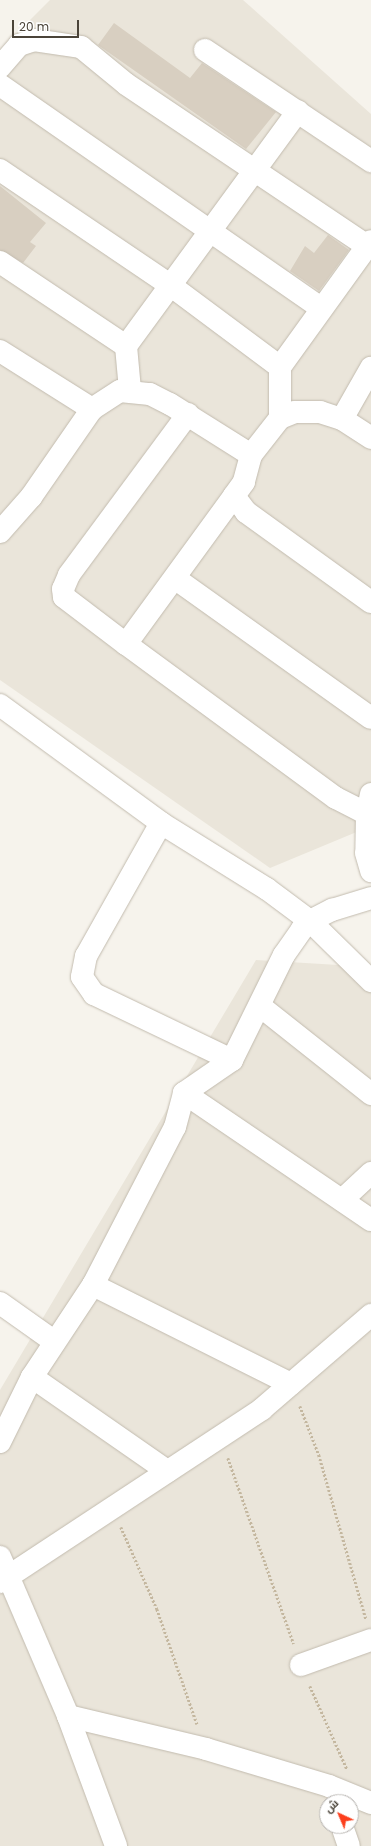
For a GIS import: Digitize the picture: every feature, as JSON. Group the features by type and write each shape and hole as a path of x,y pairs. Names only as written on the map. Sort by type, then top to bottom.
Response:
{"street":[{"path":"0,66 19,45 34,40 81,47 126,84 369,244 320,308 280,367 280,418"},
{"path":"204,50 298,111 371,161"},
{"path":"0,85 212,229 320,308"},
{"path":"130,390 126,346 298,111"},
{"path":"0,170 170,285 280,367"},
{"path":"0,262 126,346"},
{"path":"0,351 92,409"},
{"path":"342,419 371,368"},
{"path":"0,532 31,497 92,409 114,393 130,390 150,394 188,414 251,456"},
{"path":"126,644 176,578 244,482 251,456 280,418 295,412 320,412 342,419 371,438"},
{"path":"188,414 68,574 63,589 64,597 71,604 336,798 369,804 366,853 371,871"},
{"path":"234,496 260,525 371,602"},
{"path":"176,578 371,718"},
{"path":"0,705 160,823 267,889 310,920 371,981"},
{"path":"160,823 86,956 82,977 94,994 232,1060"},
{"path":"0,1442 32,1377 93,1284 175,1127 184,1093 232,1060 284,955 310,920 371,898"},
{"path":"260,1006 371,1094"},
{"path":"184,1093 371,1220"},
{"path":"342,1200 371,1173"},
{"path":"93,1284 291,1384"},
{"path":"0,1303 55,1342"},
{"path":"116,1846 68,1716 3,1571 112,1507 262,1410 371,1315"},
{"path":"32,1377 167,1471"},
{"path":"301,1665 370,1634"},
{"path":"68,1716 206,1749 332,1794"},
{"path":"345,1834 349,1846"}],"path":[{"path":"291,1384 319,1455 370,1634"},
{"path":"220,1437 301,1665 366,1801"},
{"path":"112,1507 157,1609 206,1749"}],"shaded area":[{"path":"50,0 243,0 371,114 371,826 270,868 0,680 0,50"},
{"path":"256,960 371,967 371,1846 0,1846 0,1390"}],"building":[{"path":"114,23 190,78 202,63 276,112 246,149 98,45"},
{"path":"0,186 46,223 30,242 36,246 23,263 0,250"},
{"path":"328,235 349,250 319,291 290,271 305,246 314,253"}]}
